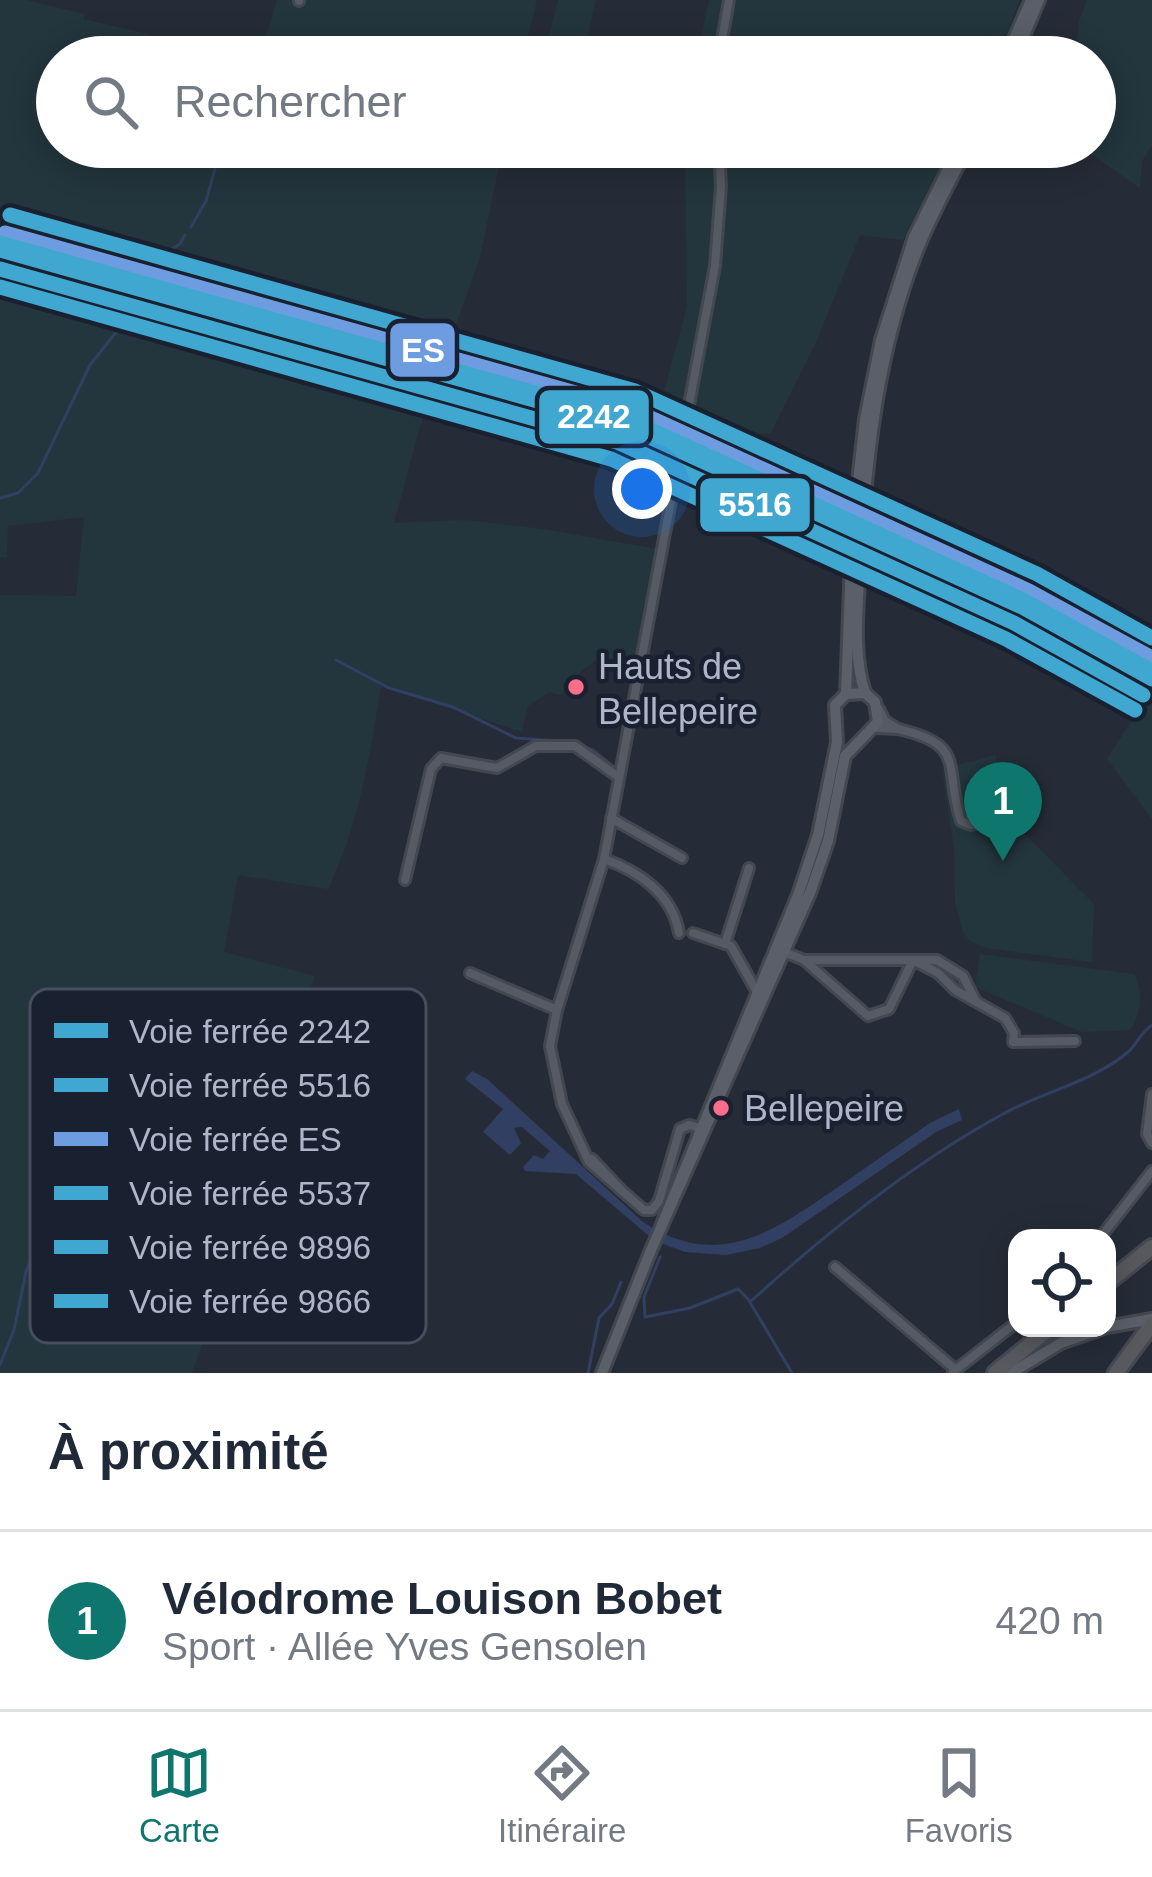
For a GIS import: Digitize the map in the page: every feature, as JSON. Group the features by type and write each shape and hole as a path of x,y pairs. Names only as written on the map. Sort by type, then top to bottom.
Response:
{"highway":[{"path":"1116,1275 1152,1247"},
{"path":"1116,1373 1152,1322"},
{"path":"995,1373 1039,1337"}],"main road":[{"path":"1020,36 1035,0"},
{"path":"846,694 856,486 881,340 914,237 952,168"},
{"path":"703,1129 784,952 828,841 845,756 860,736 874,728 878,708 865,693 858,652 870,435 906,282 954,168"},
{"path":"602,1369 703,1129 818,835 837,727 835,705 846,694 865,693"},
{"path":"837,727 848,736 860,736"},
{"path":"1116,1325 1152,1322"},
{"path":"1011,1373 1079,1337"},
{"path":"1024,1373 1087,1337"}],"street":[{"path":"722,36 729,0"},
{"path":"703,1129 685,1125 677,1133 654,1208 644,1210 625,1198 585,1154 554,1077 550,1046 604,859 715,266 720,168"},
{"path":"878,708 885,721 898,729"},
{"path":"874,728 926,735 941,744 950,763 961,821 981,823"},
{"path":"405,880 431,769 438,759 497,768 536,746 574,746 618,776"},
{"path":"611,818 682,858"},
{"path":"604,859 659,891 670,904 679,933"},
{"path":"725,944 749,868"},
{"path":"693,933 737,952 749,984 758,993"},
{"path":"784,952 804,960 868,1016 890,1010 913,961"},
{"path":"804,960 937,961 963,976 975,1001"},
{"path":"913,961 1004,1018 1014,1034 1013,1042 1075,1041"},
{"path":"470,973 557,1010"},
{"path":"1152,1094 1147,1134 1152,1143"},
{"path":"1107,1229 1152,1171"},
{"path":"836,1267 954,1372 1008,1329"}],"shaded area":[{"path":"0,0 26,0 156,36 36,36 36,168 499,168 480,257 419,430 394,523 465,520 657,549 635,663 600,657 560,695 549,692 528,706 522,732 381,686 355,815 328,889 238,875 224,952 315,976 310,989 30,989 30,1343 203,1343 192,1373 0,1373 0,595 76,596 84,517 8,526 7,558 0,557"},
{"path":"277,0 537,0 528,36 266,36"},
{"path":"558,0 596,0 588,36 549,36"},
{"path":"709,0 1020,0 1005,36 701,36"},
{"path":"1087,0 1152,0 1152,146 1142,161 1140,188 1111,168 1116,168 1116,36 1077,36"},
{"path":"685,168 941,168 903,240 860,235 817,340 771,433 694,439 684,466 652,481 662,399 687,307"},
{"path":"1152,689 1152,819 1107,759"},
{"path":"996,755 1003,812 1094,904 1092,962 985,948 963,932 955,903 954,848 942,769"},
{"path":"980,954 1134,974 1140,995 1134,1023 1130,1030 1082,1032 975,987"}],"water":[{"path":"472,1071 487,1079 643,1222 697,1244 745,1240 768,1231 930,1123 959,1109 962,1120 936,1132 782,1238 726,1255 685,1252 655,1241 576,1174 525,1171 523,1167 534,1155 543,1159 550,1151 522,1127 514,1128 521,1143 510,1155 483,1132 503,1109 465,1079"}],"waterway":[{"path":"191,227 206,201 215,168"},
{"path":"0,498 18,493 38,473 90,365 144,297 156,259 180,244 185,235"},
{"path":"336,660 389,688 453,707 516,738 569,742"},
{"path":"578,745 610,764"},
{"path":"750,1302 903,1177 1003,1114 1114,1062 1152,1025"},
{"path":"660,1257 644,1297 645,1317 690,1308 738,1289 792,1373"},
{"path":"0,1365 14,1330 30,1262"},
{"path":"588,1373 599,1318 612,1304 621,1282"}],"rail line":[{"name":"9866","path":"10,215 635,391 1037,574 1152,638"},
{"name":"ES","path":"5,233 629,408 1029,591 1152,658"},
{"name":"5537","path":"0,243 625,418 1023,600 1152,671"},
{"name":"2242","path":"0,250 623,425 1022,607 1152,679"},
{"name":"5516","path":"0,269 617,442 1014,623 1143,695"},
{"name":"9896","path":"0,287 611,459 1006,639 1135,710"}],"place":[{"name":"Hauts de Bellepeire","path":"576,687"},
{"name":"Vélodrome Louison Bobet","path":"1003,861"},
{"name":"Bellepeire","path":"721,1108"}]}
